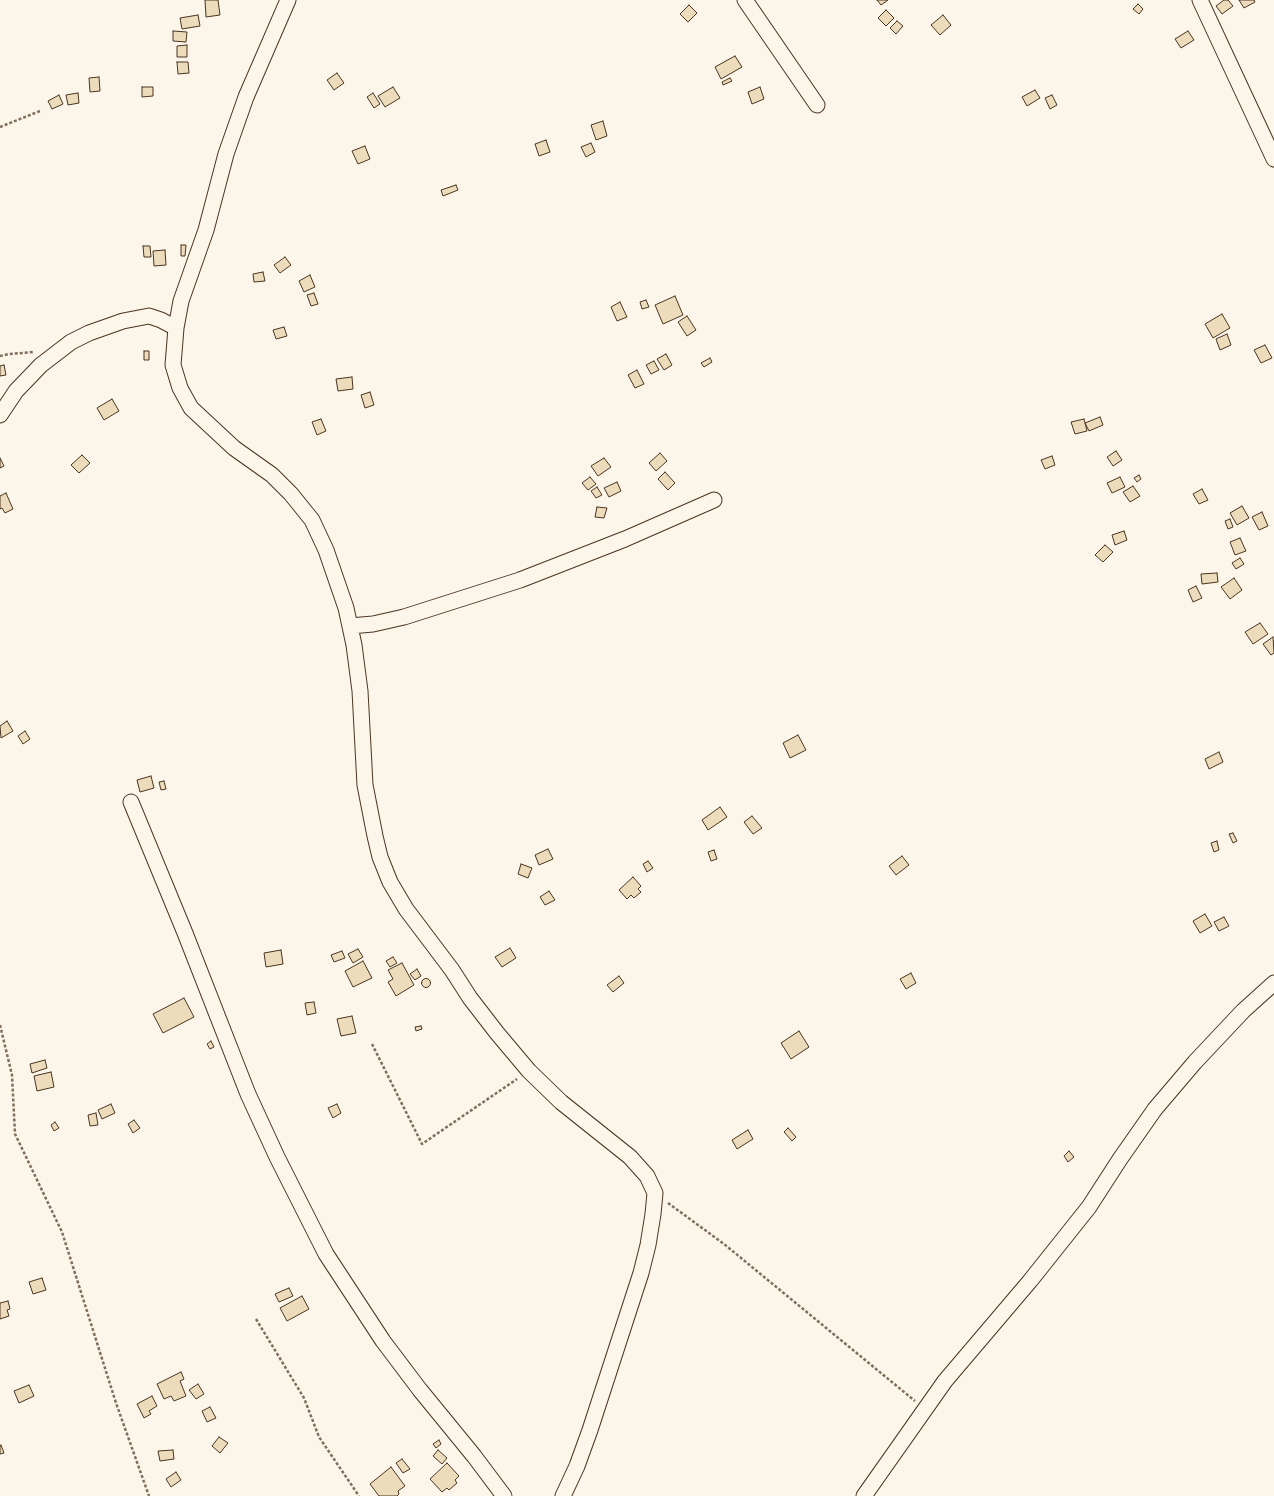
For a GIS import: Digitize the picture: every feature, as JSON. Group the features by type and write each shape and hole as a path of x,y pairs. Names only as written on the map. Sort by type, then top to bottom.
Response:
{"street":[{"path":"288,0 246,97 226,154 206,230 181,301 176,328 173,365 180,388 191,408 234,448 272,475 291,494 312,520 326,550 346,608 350,626 360,691 365,785 380,858 390,882 406,909 452,970 470,998 529,1071 561,1102 630,1156 647,1176 655,1193 650,1230 641,1273 590,1430 577,1466 563,1496"},
{"path":"745,0 817,105"},
{"path":"1200,0 1274,159"},
{"path":"0,415 16,391 48,358 89,333 106,326 149,316 161,320 176,328"},
{"path":"350,626 372,624 404,617 520,580 625,539 714,500"},
{"path":"131,802 185,933 248,1094 280,1163 326,1254 383,1342 504,1496"},
{"path":"864,1496 945,1381 1030,1281 1089,1207 1155,1109 1195,1062 1243,1010 1274,983"}],"path":[{"path":"0,127 40,111"},
{"path":"0,356 9,354 59,351"},
{"path":"0,1024 12,1074 14,1134 62,1232 116,1403 149,1496"},
{"path":"372,1044 422,1144 529,1071"},
{"path":"655,1193 724,1244 924,1409"},
{"path":"256,1319 304,1398 319,1437 359,1496"}],"building":[{"path":"205,0 218,0 220,15 206,17"},
{"path":"877,0 888,0 881,5"},
{"path":"1224,0 1228,0 1233,6 1222,14 1216,6"},
{"path":"1239,0 1254,0 1255,2 1244,8"},
{"path":"1138,4 1143,9 1139,14 1133,9"},
{"path":"689,5 697,13 688,22 680,14"},
{"path":"886,10 894,18 886,26 878,18"},
{"path":"198,15 200,26 182,29 180,18"},
{"path":"943,15 951,25 940,35 931,25"},
{"path":"897,21 903,26 896,34 890,28"},
{"path":"173,31 187,32 186,42 173,41"},
{"path":"1188,31 1194,40 1181,48 1175,39"},
{"path":"187,45 187,57 177,57 177,46"},
{"path":"735,56 742,67 721,79 715,67"},
{"path":"177,62 188,62 189,73 178,74"},
{"path":"337,73 344,83 334,90 327,80"},
{"path":"99,77 100,91 90,92 89,78"},
{"path":"730,78 732,81 723,85 722,82"},
{"path":"142,87 153,87 153,96 142,97"},
{"path":"393,87 400,98 385,107 378,96"},
{"path":"760,87 764,99 752,104 748,92"},
{"path":"1035,90 1040,98 1027,106 1022,97"},
{"path":"78,93 79,103 68,105 66,95"},
{"path":"373,93 380,104 374,108 367,97"},
{"path":"59,95 63,104 52,109 48,101"},
{"path":"1052,95 1057,105 1050,109 1045,98"},
{"path":"603,121 607,136 596,140 591,125"},
{"path":"546,140 550,152 539,156 535,144"},
{"path":"591,143 595,152 586,157 581,147"},
{"path":"365,146 370,159 358,164 352,151"},
{"path":"456,185 458,190 443,196 441,190"},
{"path":"181,245 186,245 185,256 181,256"},
{"path":"143,246 150,246 151,257 144,257"},
{"path":"165,250 166,265 154,266 153,251"},
{"path":"285,257 291,265 280,273 274,265"},
{"path":"263,272 265,281 254,282 253,274"},
{"path":"310,275 315,287 304,292 299,281"},
{"path":"314,293 318,304 311,306 307,295"},
{"path":"675,296 683,315 663,324 655,305"},
{"path":"646,300 649,307 642,309 640,302"},
{"path":"620,302 627,317 617,321 611,307"},
{"path":"1222,314 1230,328 1213,338 1205,324"},
{"path":"687,316 696,330 687,336 678,322"},
{"path":"284,327 287,336 276,339 273,330"},
{"path":"1227,334 1231,345 1220,350 1216,339"},
{"path":"1265,345 1272,358 1261,363 1254,350"},
{"path":"144,351 149,351 149,360 144,360"},
{"path":"666,354 672,365 664,370 657,359"},
{"path":"710,358 712,362 704,367 701,363"},
{"path":"654,361 659,370 651,374 646,365"},
{"path":"4,365 6,375 0,376 0,366"},
{"path":"637,370 644,384 635,388 628,375"},
{"path":"352,377 353,389 338,391 336,379"},
{"path":"370,392 374,405 365,408 361,395"},
{"path":"112,399 119,411 104,420 97,408"},
{"path":"1100,417 1103,425 1089,431 1085,423"},
{"path":"321,419 326,431 317,435 312,422"},
{"path":"1084,419 1087,431 1075,434 1071,422"},
{"path":"1116,451 1122,460 1113,466 1107,457"},
{"path":"660,453 667,461 656,471 649,463"},
{"path":"82,455 90,463 79,473 71,465"},
{"path":"1052,456 1055,465 1045,469 1041,460"},
{"path":"0,458 4,466 0,468"},
{"path":"604,458 611,467 598,476 591,466"},
{"path":"665,472 675,483 668,490 658,479"},
{"path":"1139,475 1141,479 1137,482 1134,478"},
{"path":"590,477 596,484 588,490 582,483"},
{"path":"1120,477 1125,487 1112,493 1107,483"},
{"path":"617,482 621,491 609,497 604,488"},
{"path":"1133,486 1140,496 1130,502 1123,492"},
{"path":"597,487 602,495 596,498 591,491"},
{"path":"1202,489 1208,500 1199,504 1193,494"},
{"path":"6,493 13,509 5,513 2,508 0,509 0,496"},
{"path":"1242,506 1249,518 1237,525 1230,513"},
{"path":"597,507 607,508 604,518 595,517"},
{"path":"1262,512 1268,526 1259,530 1252,517"},
{"path":"1230,519 1233,527 1228,529 1225,521"},
{"path":"1124,531 1127,540 1115,545 1112,535"},
{"path":"1240,538 1246,551 1235,555 1230,542"},
{"path":"1105,545 1113,552 1103,562 1095,555"},
{"path":"1240,558 1244,564 1236,569 1232,563"},
{"path":"1217,573 1218,582 1202,584 1201,574"},
{"path":"1234,578 1242,590 1230,599 1221,587"},
{"path":"1196,586 1202,598 1193,602 1188,590"},
{"path":"1260,623 1268,634 1253,644 1245,632"},
{"path":"1273,637 1274,653 1271,655 1263,644"},
{"path":"7,721 13,731 1,738 0,726"},
{"path":"25,731 30,739 23,744 18,736"},
{"path":"798,735 806,750 790,758 783,743"},
{"path":"1219,752 1223,762 1209,769 1205,759"},
{"path":"151,776 154,788 140,792 137,780"},
{"path":"164,781 166,789 161,790 159,782"},
{"path":"720,807 727,817 708,830 702,820"},
{"path":"752,816 762,828 753,834 744,822"},
{"path":"1233,833 1237,841 1233,843 1229,834"},
{"path":"1217,841 1219,850 1214,852 1211,843"},
{"path":"548,849 553,859 539,865 535,855"},
{"path":"714,850 717,859 711,861 708,852"},
{"path":"902,856 909,865 896,875 889,866"},
{"path":"648,861 653,868 647,872 643,864"},
{"path":"521,864 532,868 528,878 518,874"},
{"path":"633,877 641,886 638,889 641,892 634,898 631,895 627,899 619,890"},
{"path":"549,891 555,900 545,905 540,897"},
{"path":"1205,914 1212,926 1200,933 1193,921"},
{"path":"1224,917 1229,926 1219,931 1214,922"},
{"path":"510,948 516,958 502,967 495,957"},
{"path":"358,949 363,957 353,963 348,954"},
{"path":"281,950 283,964 266,967 264,953"},
{"path":"342,951 345,958 334,962 331,955"},
{"path":"393,957 397,963 390,967 386,961"},
{"path":"363,961 372,978 353,987 345,971"},
{"path":"402,963 414,985 396,996 388,982 393,979 388,970"},
{"path":"417,969 421,976 415,980 410,974"},
{"path":"911,973 916,983 906,989 900,979"},
{"path":"619,976 624,983 613,992 607,985"},
{"path":"426,978 431,983 426,988 421,983"},
{"path":"184,998 194,1017 163,1033 153,1014"},
{"path":"314,1002 316,1013 307,1015 305,1003"},
{"path":"352,1016 356,1033 341,1036 337,1019"},
{"path":"421,1026 422,1029 416,1031 415,1027"},
{"path":"799,1031 809,1047 791,1059 781,1043"},
{"path":"211,1041 214,1047 210,1049 207,1044"},
{"path":"45,1060 47,1068 32,1073 30,1064"},
{"path":"51,1072 54,1087 37,1091 34,1076"},
{"path":"111,1104 115,1113 102,1119 98,1110"},
{"path":"337,1104 341,1113 333,1118 328,1108"},
{"path":"96,1113 98,1125 90,1126 88,1115"},
{"path":"134,1120 140,1128 133,1133 128,1124"},
{"path":"55,1122 59,1128 54,1131 51,1125"},
{"path":"788,1128 796,1137 792,1141 784,1132"},
{"path":"748,1130 753,1139 737,1149 732,1140"},
{"path":"1069,1151 1074,1157 1068,1162 1064,1156"},
{"path":"42,1278 46,1290 33,1294 29,1282"},
{"path":"289,1288 293,1296 279,1302 275,1294"},
{"path":"302,1296 309,1309 287,1321 280,1308"},
{"path":"8,1301 10,1309 7,1310 9,1316 0,1319 0,1303"},
{"path":"181,1372 184,1379 180,1381 186,1396 174,1401 171,1396 164,1399 157,1384"},
{"path":"198,1384 204,1394 196,1399 189,1390"},
{"path":"29,1385 34,1396 19,1403 14,1391"},
{"path":"152,1396 157,1406 149,1411 151,1414 144,1418 137,1404"},
{"path":"210,1407 216,1418 207,1422 202,1411"},
{"path":"219,1437 228,1443 220,1453 212,1446"},
{"path":"439,1440 441,1444 436,1448 433,1444"},
{"path":"1,1445 4,1453 0,1454 0,1446"},
{"path":"173,1450 174,1459 160,1461 158,1451"},
{"path":"438,1450 447,1458 442,1464 433,1456"},
{"path":"402,1459 410,1469 403,1473 396,1463"},
{"path":"447,1463 459,1476 455,1480 457,1483 449,1490 447,1488 442,1492 430,1479"},
{"path":"391,1467 405,1486 398,1491 399,1494 397,1496 379,1496 370,1484"},
{"path":"176,1472 181,1480 171,1487 166,1479"}]}
